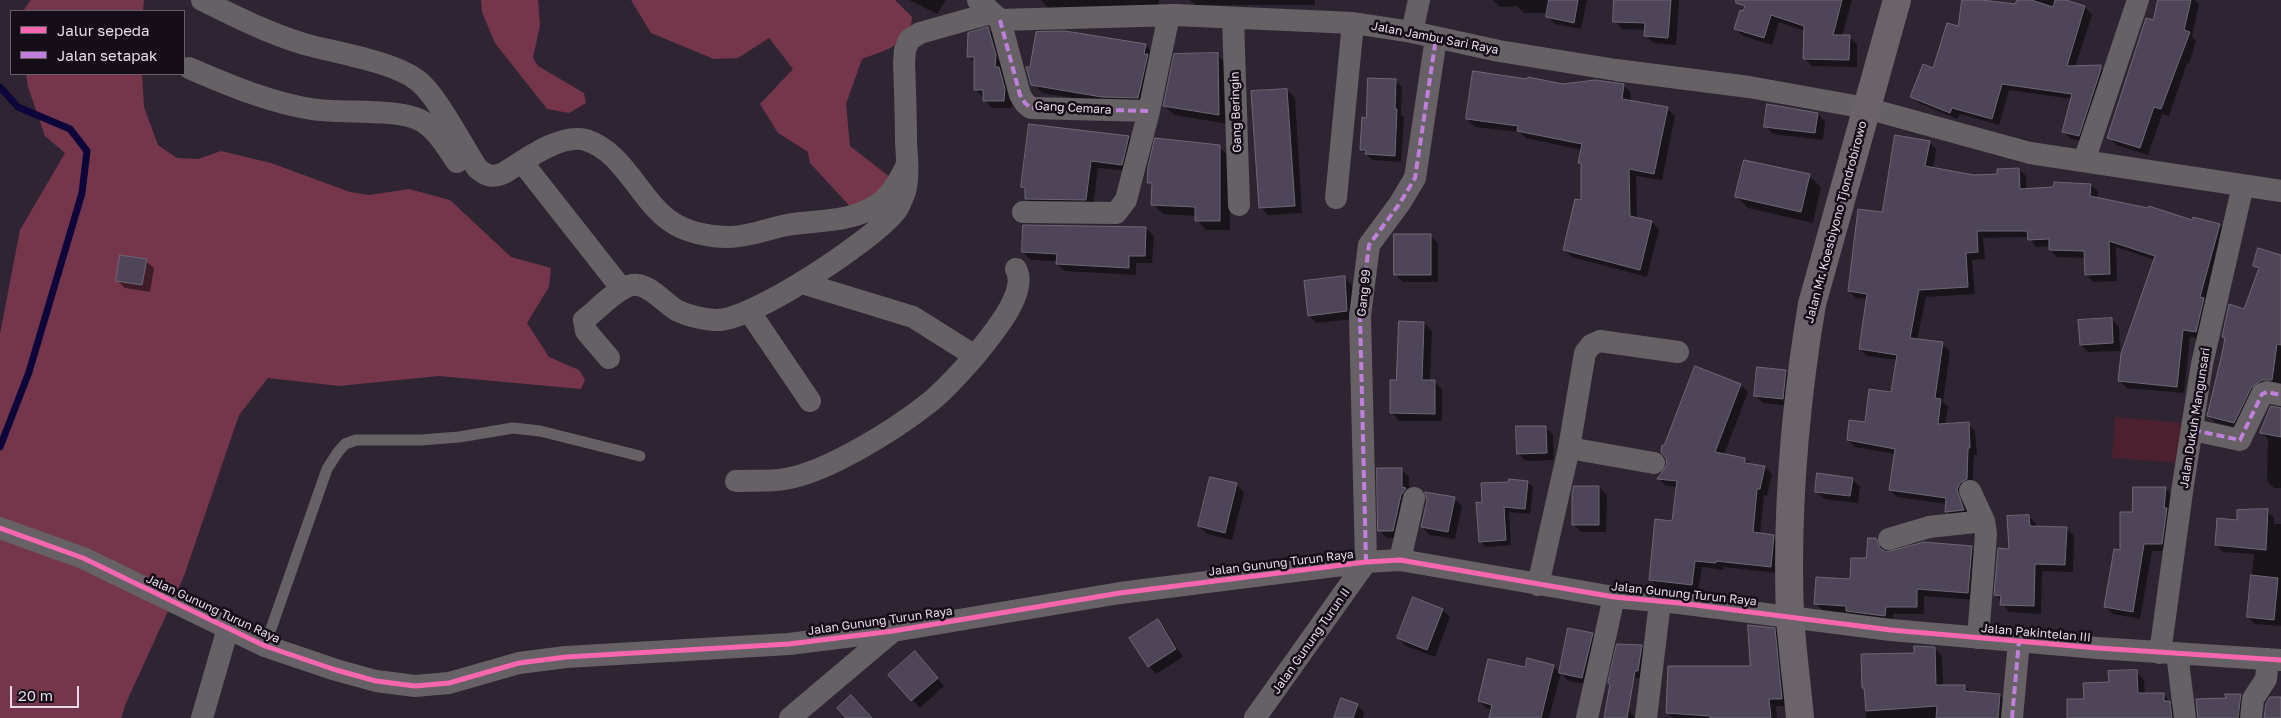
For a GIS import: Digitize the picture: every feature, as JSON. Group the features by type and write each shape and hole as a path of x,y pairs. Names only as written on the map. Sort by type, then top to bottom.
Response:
{"main road":[{"name":"Jalan Mr. Koesbiyono Tjondrobirowo","path":"1800,718 1790,616 1790,523 1797,404 1812,304 1897,0"}],"street":[{"path":"202,0 270,33 406,73 424,86 477,168 486,175 493,176"},
{"path":"1412,32 1419,0"},
{"path":"2084,161 2138,0"},
{"path":"1023,212 1116,213 1126,200 1174,10"},
{"name":"Jalan Jambu Sari Raya","path":"622,289 631,285 642,286 676,310 687,315 728,319 749,311 802,283 884,224 897,210 906,189 904,62 905,50 909,40 927,30 989,11 1174,10 1233,18 1353,23 1606,68 1749,87 1866,108"},
{"name":"Gang Cemara","path":"989,11 1020,95 1031,108 1149,111"},
{"name":"Gang Beringin","path":"1233,18 1239,205"},
{"path":"1336,198 1353,23"},
{"name":"Gang 99","path":"1366,562 1360,316 1369,245 1400,203 1415,178 1436,38"},
{"path":"189,68 254,95 286,104 332,112 387,114 415,118 433,130 468,178 479,182 504,173 565,139 586,140 598,146 618,163 669,221 689,230 726,237 861,213 884,199 896,186 907,165"},
{"path":"1866,108 2030,153 2281,191"},
{"path":"522,162 622,289 584,320 586,331 609,358"},
{"name":"Jalan Dukuh Mangunsari","path":"2185,718 2169,653 2193,430 2202,364 2243,186"},
{"path":"736,481 784,479 818,469 843,457 909,418 931,401 976,356 997,328 1020,283 1016,269"},
{"path":"802,283 913,317 976,356"},
{"path":"749,311 810,401"},
{"path":"1538,585 1569,448 1585,353 1591,345 1600,342 1678,352"},
{"path":"2193,430 2240,440 2262,394 2267,392 2281,395"},
{"path":"1569,448 1654,463"},
{"path":"1970,490 1984,521 1986,534 1978,638"},
{"path":"1400,560 1414,498"},
{"path":"1889,539 1929,528 1984,521"},
{"name":"Jalan Gunung Turun Raya","path":"0,528 83,558 265,646 336,670 376,681 415,686 449,683 519,663 538,660 789,644 893,631 1120,593 1366,562 1400,560 1614,597 1790,616"},
{"name":"Jalan Gunung Turun II","path":"1255,718 1366,562"},
{"path":"1587,718 1614,597"},
{"path":"1646,718 1660,602"},
{"name":"Jalan Pakintelan III","path":"1790,616 1891,630 1978,638 2274,660"},
{"path":"202,718 228,628"},
{"path":"790,718 893,631"},
{"path":"2012,718 2019,641"},
{"path":"2251,718 2253,699 2266,679 2274,660"}],"lane":[{"path":"265,646 328,469 345,444 356,440 421,440 459,437 513,428 540,431 640,456"}],"shaded area":[{"path":"31,0 144,0 143,10 24,10"},
{"path":"481,0 538,0 540,25 533,58 538,66 584,93 586,103 569,113 547,109 495,43 482,12"},
{"path":"631,0 895,0 912,17 907,34 887,50 862,59 846,104 850,146 900,185 858,215 810,163 808,152 778,133 760,104 793,69 769,38 738,58 714,59 651,33"},
{"path":"26,75 142,75 144,107 158,145 177,158 198,159 221,151 271,163 350,192 369,195 409,189 450,200 511,257 551,268 549,287 527,323 549,357 579,370 585,380 581,389 439,376 339,386 268,378 239,415 184,576 126,703 121,718 0,718 0,334 20,230 65,153 45,136 28,87"},
{"path":"2115,417 2183,423 2180,463 2112,458"}],"building":[{"path":"1549,0 1578,0 1574,23 1546,17"},
{"path":"1614,0 1671,0 1668,38 1644,36 1645,23 1613,22"},
{"path":"1736,0 1842,0 1833,35 1850,35 1849,60 1803,59 1804,26 1771,15 1764,38 1734,29 1740,10 1743,11 1745,6 1736,3"},
{"path":"1962,0 1982,0 2015,4 2017,0 2031,0 2053,7 2055,0 2066,0 2085,6 2067,66 2101,65 2101,69 2079,136 2062,132 2072,94 2002,84 1992,119 1952,108 1950,113 1910,97 1923,64 1933,68 1947,23 1958,26"},
{"path":"2158,0 2191,0 2184,30 2190,32 2161,109 2154,107 2140,148 2107,138 2146,18 2153,20"},
{"path":"988,27 996,55 995,67 999,67 1005,89 1004,101 983,101 983,90 974,90 974,57 967,57 968,33"},
{"path":"1065,31 1146,44 1144,54 1148,54 1138,98 1102,97 1031,85 1026,67 1030,67 1036,32"},
{"path":"1218,53 1219,115 1163,106 1174,54"},
{"path":"1473,71 1527,79 1528,77 1563,84 1595,80 1624,84 1622,99 1668,107 1654,174 1629,169 1630,216 1652,221 1640,270 1563,250 1575,199 1581,200 1581,163 1578,163 1582,144 1517,131 1518,126 1466,119"},
{"path":"1368,78 1396,79 1395,156 1365,154 1366,150 1360,150 1362,117 1366,118"},
{"path":"1287,89 1295,206 1259,208 1251,91"},
{"path":"1767,104 1818,113 1815,133 1764,127"},
{"path":"1029,124 1129,136 1122,165 1091,161 1086,200 1025,199 1025,188 1021,187"},
{"path":"1895,135 1930,141 1925,166 1974,175 1997,174 1997,169 2019,168 2020,189 2053,187 2054,182 2091,184 2090,196 2148,208 2149,206 2192,220 2193,217 2220,224 2200,297 2204,298 2196,332 2183,330 2177,387 2118,381 2121,354 2155,256 2109,241 2110,274 2085,275 2084,251 2049,250 2049,239 2028,240 2027,231 1977,231 1978,252 1966,253 1968,287 1919,290 1910,338 1943,342 1935,398 1941,399 1938,424 1969,422 1970,448 1968,448 1967,479 1960,483 1957,490 1964,510 1945,512 1946,498 1889,490 1895,449 1847,440 1849,420 1865,422 1869,389 1891,392 1897,355 1859,349 1867,294 1848,291 1858,209 1882,212"},
{"path":"1155,138 1220,145 1220,221 1195,221 1195,207 1151,205 1152,183 1147,183 1148,168"},
{"path":"1744,160 1810,174 1801,212 1735,197"},
{"path":"1023,225 1146,227 1145,256 1129,256 1129,268 1056,264 1057,254 1022,252"},
{"path":"1394,234 1431,234 1431,275 1394,275"},
{"path":"2258,248 2281,255 2281,345 2277,344 2272,380 2262,380 2251,388 2234,423 2207,416 2222,354 2225,338 2222,337 2229,304 2244,309 2259,268 2253,266"},
{"path":"120,255 147,259 142,285 116,281"},
{"path":"1345,276 1347,311 1308,316 1304,281"},
{"path":"2112,318 2113,343 2080,345 2078,320"},
{"path":"1399,321 1424,322 1422,380 1435,380 1435,414 1390,413 1390,380 1396,380"},
{"path":"1695,366 1741,384 1715,452 1745,458 1745,463 1765,466 1760,489 1757,489 1753,532 1774,535 1771,567 1716,561 1716,563 1695,561 1692,585 1649,580 1655,519 1672,521 1677,481 1657,479 1667,465 1666,458 1661,452 1662,445 1664,445"},
{"path":"1757,367 1786,370 1783,399 1754,396"},
{"path":"2271,406 2281,408 2281,437 2260,433"},
{"path":"1516,426 1546,426 1547,453 1517,454"},
{"path":"1377,468 1402,468 1402,487 1406,488 1401,495 1393,531 1378,531"},
{"path":"1817,473 1853,478 1850,496 1815,492"},
{"path":"1210,477 1237,483 1225,533 1198,526"},
{"path":"1509,479 1528,481 1525,509 1504,507 1506,540 1479,542 1476,502 1482,503 1481,483 1508,482"},
{"path":"1574,486 1599,486 1599,525 1572,525 1572,495"},
{"path":"2133,487 2166,487 2164,508 2167,508 2162,544 2144,544 2133,612 2104,607 2114,549 2120,550 2120,512 2132,512"},
{"path":"1425,492 1455,497 1448,532 1421,527 1427,501"},
{"path":"2268,509 2266,550 2215,545 2217,518 2237,520 2237,510"},
{"path":"2029,515 2030,526 2067,527 2065,565 2035,564 2034,606 2000,605 2001,596 1994,595 1998,548 2009,549 2007,516"},
{"path":"1868,538 1876,538 1880,548 1886,552 1924,542 1972,546 1968,593 1917,589 1917,607 1886,607 1885,616 1846,611 1846,606 1814,604 1816,577 1850,579 1851,558 1866,558"},
{"path":"2251,575 2278,578 2274,620 2247,617"},
{"path":"1413,597 1443,609 1427,650 1397,638"},
{"path":"1158,619 1176,649 1148,667 1129,638"},
{"path":"1748,625 1775,628 1782,699 1769,699 1771,718 1710,718 1710,716 1666,713 1668,666 1750,666"},
{"path":"1568,628 1593,633 1582,678 1559,673"},
{"path":"1617,644 1642,645 1638,671 1635,671 1627,718 1604,718 1610,684 1608,683"},
{"path":"1914,646 1935,647 1936,685 1965,685 1965,691 2000,694 1998,718 1936,718 1937,706 1866,711 1864,688 1862,688 1861,654 1914,653"},
{"path":"915,651 938,678 911,701 888,675"},
{"path":"1527,658 1554,665 1541,718 1489,718 1492,705 1478,701 1488,659 1525,667"},
{"path":"2137,670 2138,693 2164,693 2164,701 2170,701 2172,718 2067,718 2067,699 2084,699 2083,683 2109,682 2108,671"},
{"path":"2225,694 2241,694 2238,718 2198,718 2196,699 2226,698"},
{"path":"851,695 872,718 846,718 837,708"},
{"path":"2270,697 2281,697 2281,718 2264,718 2266,704"},
{"path":"1341,698 1358,704 1353,718 1334,718"}],"waterway":[{"path":"0,87 18,107 70,129 87,151 82,193 29,372 0,447"}],"marked path":[{"path":"1000,20 1020,95 1031,108 1149,111"},
{"path":"1366,562 1360,316 1369,245 1400,203 1415,178 1436,38"},
{"path":"2193,430 2240,440 2262,394 2267,392 2281,395"},
{"path":"2012,718 2019,641"}],"cycle path":[{"path":"0,528 83,558 265,646 336,670 376,681 415,686 449,683 519,663 566,657 789,644 893,631 1120,593 1366,562 1400,560 1614,597 1679,603 1891,630 2097,648 2281,660"}]}
